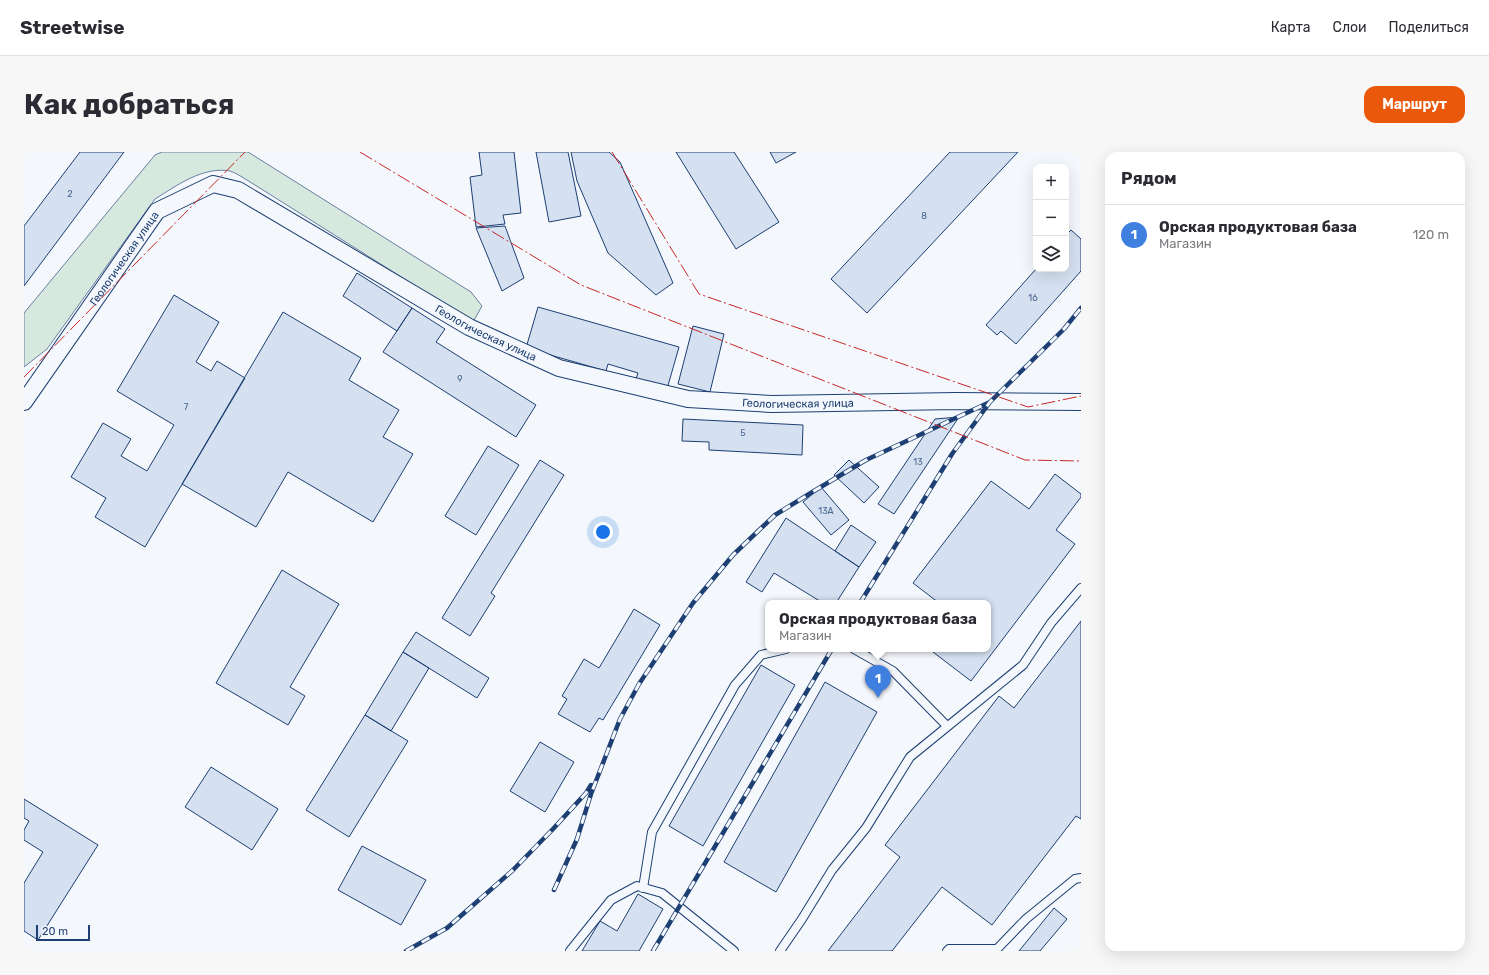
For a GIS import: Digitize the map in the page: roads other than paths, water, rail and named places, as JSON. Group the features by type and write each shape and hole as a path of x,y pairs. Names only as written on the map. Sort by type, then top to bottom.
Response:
{"street":[{"name":"Геологическая улица","path":"24,402 157,210 212,184 238,190 469,328 559,368 688,399 772,404 956,401 1081,402"}],"lane":[{"path":"780,951 802,919 832,870 866,828 910,757 1023,665 1051,623 1081,588"},
{"path":"643,888 652,832 735,685 761,655 774,652"},
{"path":"859,652 893,671 947,726"},
{"path":"947,951 949,949 998,950 1026,919 1075,879 1081,878"},
{"path":"570,951 611,900 636,886 662,893 734,951"}],"railway":[{"path":"862,600 952,454 990,402 1064,329 1081,308"},
{"path":"554,890 577,839 591,794 620,719 639,684 693,603 733,555 775,515 866,460 990,402"},
{"path":"653,951 830,652"},
{"path":"406,951 447,928 513,870 553,829 586,793 591,785"}],"place":[{"name":"Орская продуктовая база","path":"878,698"}]}
